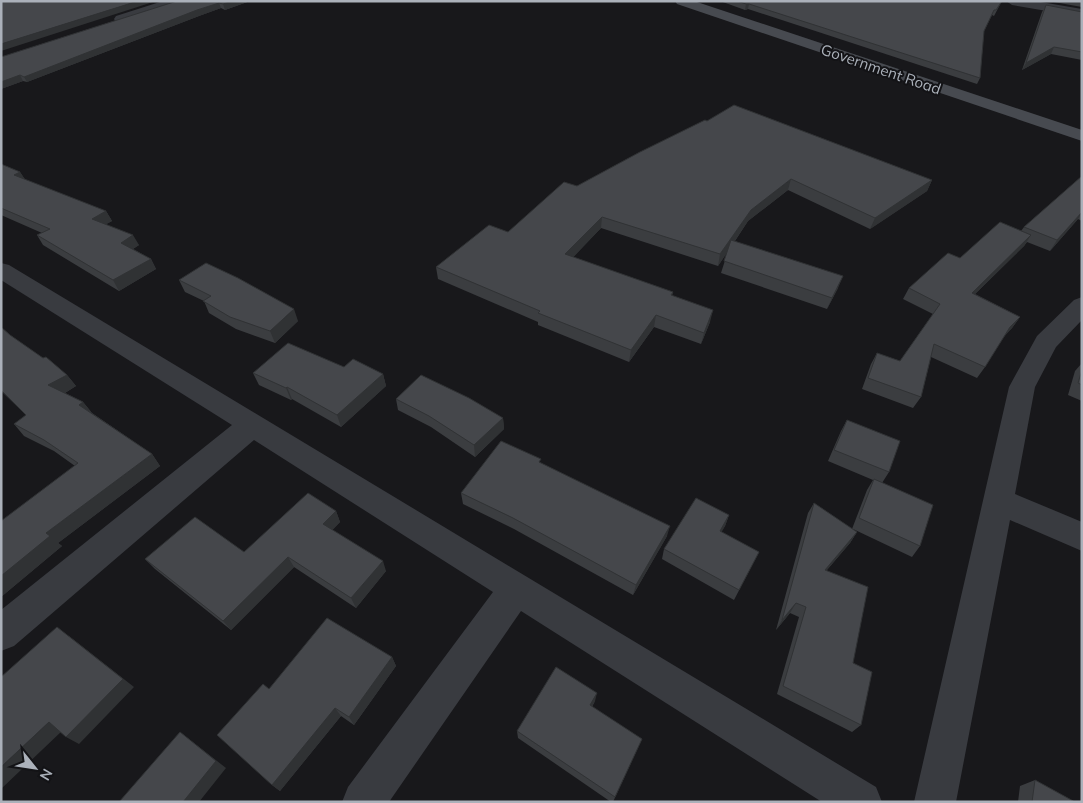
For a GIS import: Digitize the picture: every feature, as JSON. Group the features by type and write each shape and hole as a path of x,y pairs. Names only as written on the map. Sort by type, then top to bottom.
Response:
{"street":[{"path":"112,22 176,1"},
{"name":"Government Road","path":"681,1 1082,136"},
{"path":"1012,1 1082,13"},
{"path":"1,270 253,424 861,802"},
{"path":"935,802 1022,387 1046,342 1082,305"},
{"path":"1,633 253,424"},
{"path":"999,501 1082,537"},
{"path":"363,802 516,589"}],"building":[{"path":"2,1 138,1 1,44"},
{"path":"177,1 233,1 197,10 24,77 20,75 1,82 1,57"},
{"path":"737,1 1002,1 994,10 984,31 980,78"},
{"path":"1046,5 1082,12 1082,52 1054,47 1026,63"},
{"path":"734,105 932,180 875,218 791,179 751,210 720,254 602,217 565,254 673,292 671,295 713,310 704,333 656,315 631,350 538,313 540,311 436,267 489,225 508,232 564,182 577,186 640,152 705,120 707,121"},
{"path":"1,164 20,172 14,175 106,211 92,219 133,235 121,243 151,259 113,280 37,235 50,229 1,208"},
{"path":"1082,176 1082,212 1057,240 1024,227"},
{"path":"1000,222 1031,235 972,293 1020,317 1010,327 985,367 934,344 921,397 868,378 877,353 900,361 940,304 909,288 948,253 960,258"},
{"path":"731,240 843,276 832,298 724,261"},
{"path":"206,263 238,278 294,309 270,331 230,317 203,301 211,296 179,280"},
{"path":"1,327 43,358 46,357 67,375 48,385 83,402 79,405 152,454 46,533 50,536 1,576 1,521 78,463 44,440 14,424 26,415 1,390"},
{"path":"288,343 344,367 353,359 383,374 337,415 287,387 253,373"},
{"path":"1082,370 1082,385 1078,383"},
{"path":"421,375 469,398 503,418 474,445 429,416 396,399"},
{"path":"847,420 900,441 889,472 834,450"},
{"path":"501,441 541,459 539,462 670,526 636,585 513,518 461,493"},
{"path":"874,479 933,505 920,546 859,518"},
{"path":"308,493 336,511 323,524 383,561 351,598 288,557 223,621 145,559 195,517 244,552"},
{"path":"696,498 729,515 720,531 759,552 739,590 664,549"},
{"path":"814,503 857,532 825,570 868,587 853,663 872,672 861,725 783,686 806,607 796,603 782,620"},
{"path":"327,618 392,657 349,717 335,708 272,785 217,735 263,684 269,689"},
{"path":"57,627 123,679 66,737 49,722 1,767 1,677"},
{"path":"556,667 597,693 590,705 642,739 615,797 517,731"},
{"path":"180,732 216,761 183,802 119,802"},
{"path":"1035,780 1075,802 1032,802"}]}
